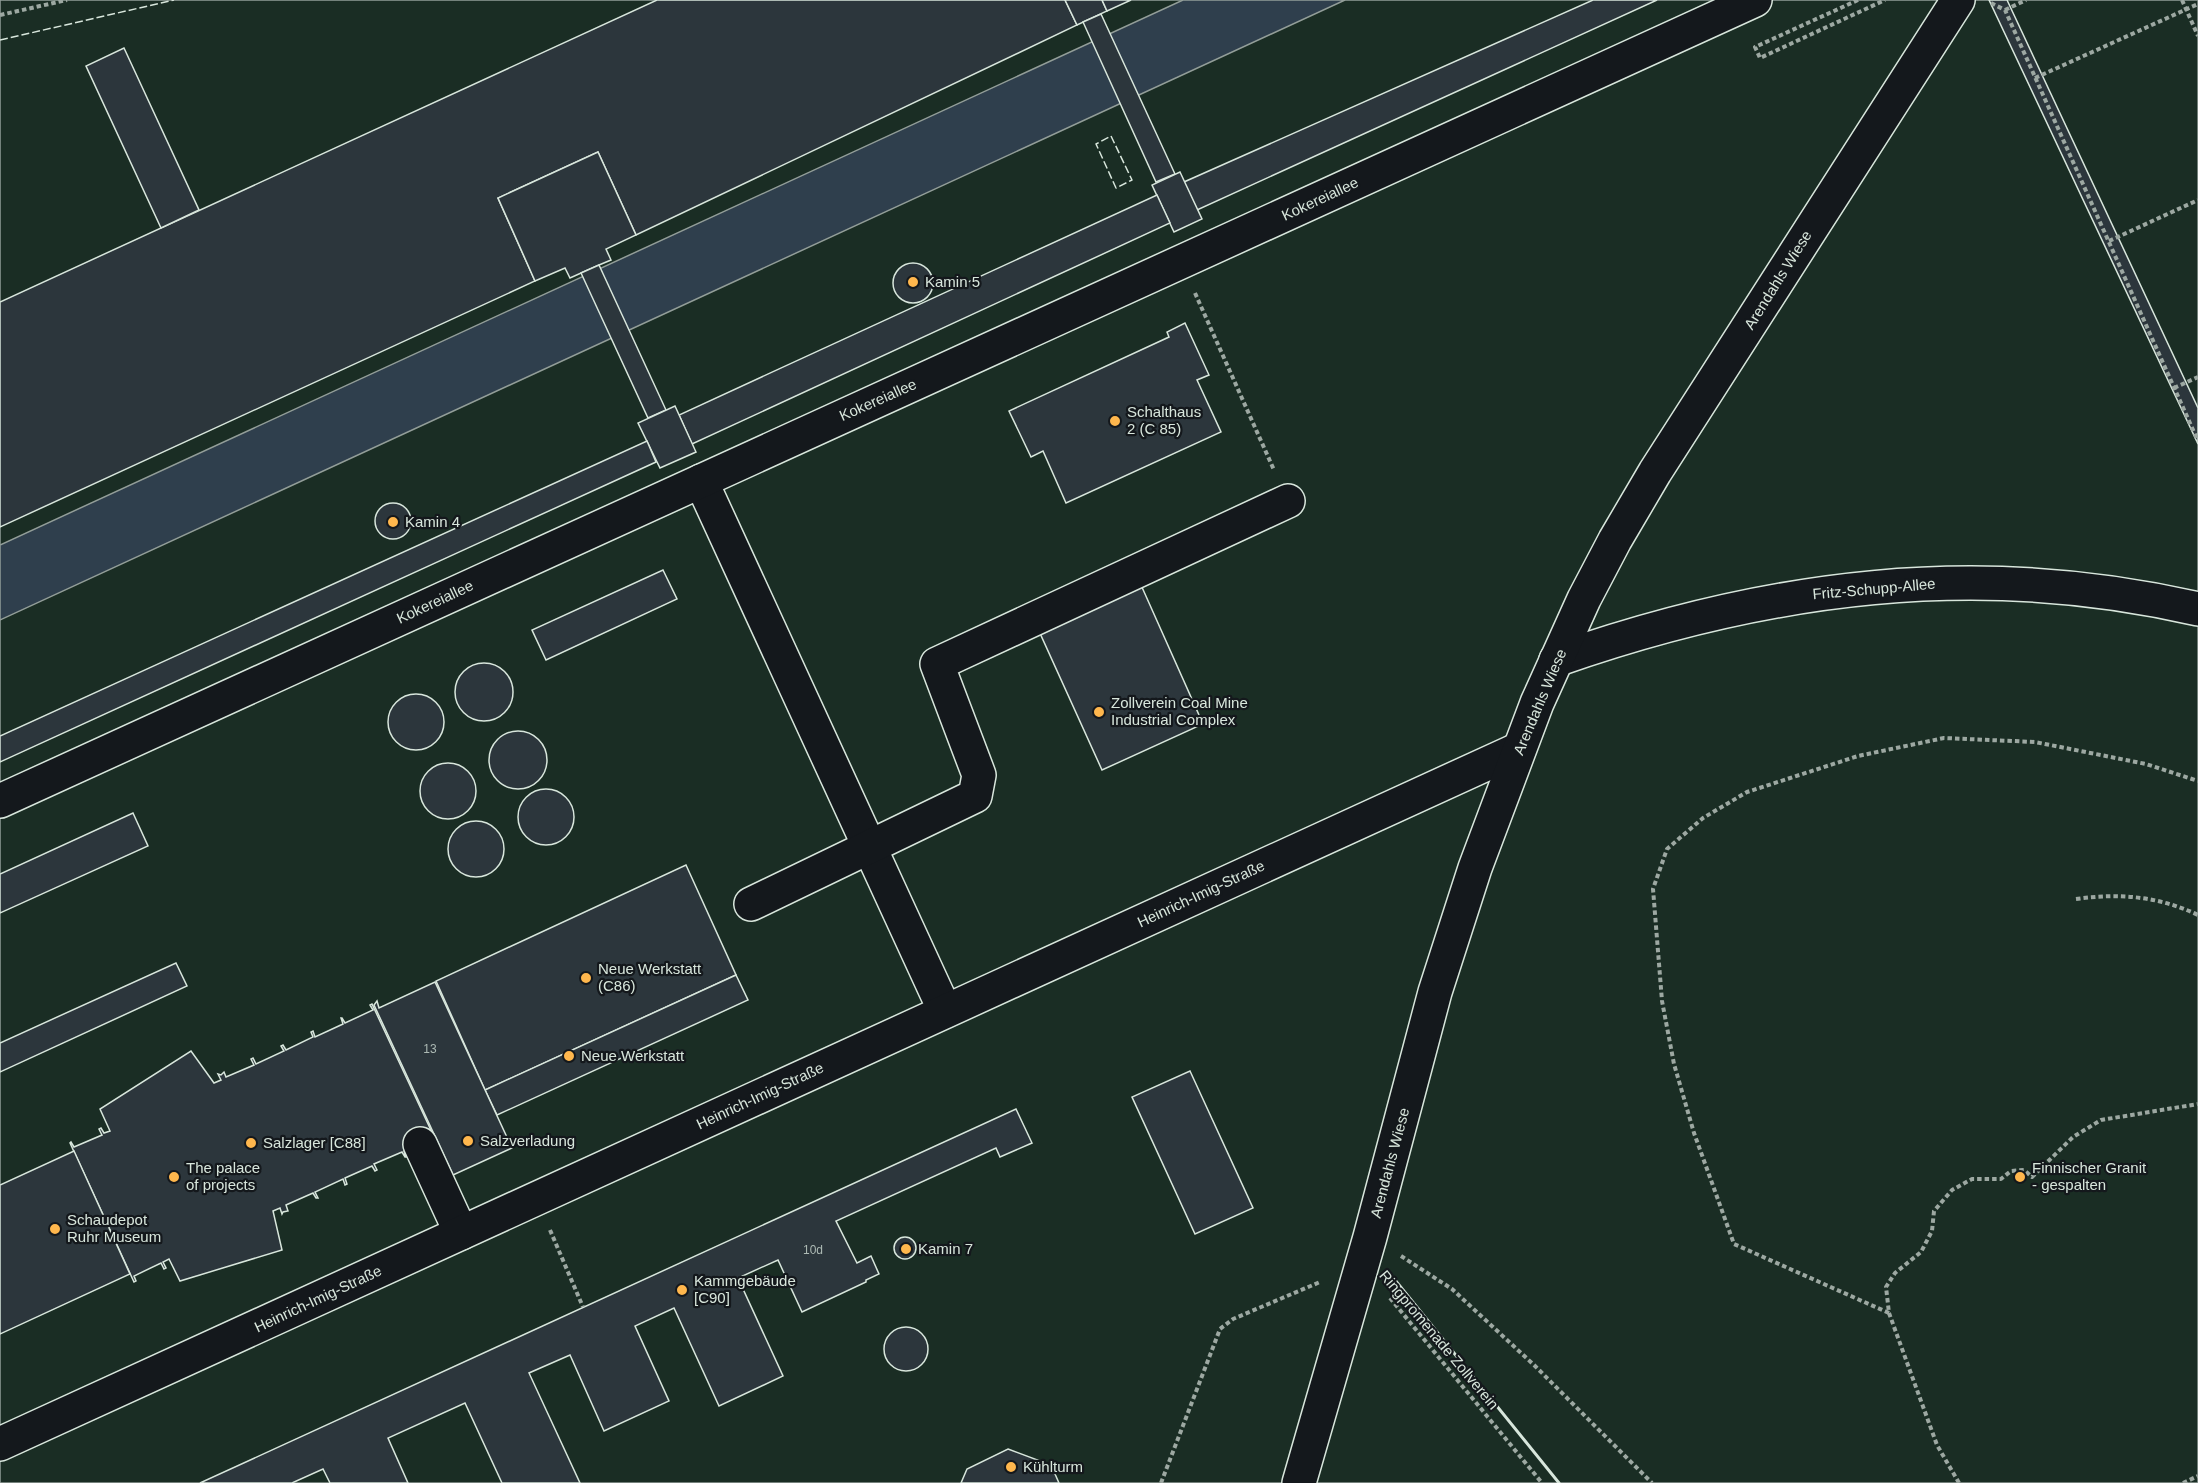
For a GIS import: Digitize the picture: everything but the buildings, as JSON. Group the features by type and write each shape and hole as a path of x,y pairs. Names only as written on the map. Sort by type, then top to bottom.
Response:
{"street":[{"name":"Kokereiallee","path":"0,801 1755,0"},
{"name":"Arendahls Wiese","path":"1299,1483 1435,992 1475,868 1519,749 1556,660 1615,540 1655,472 1958,0"},
{"path":"701,481 945,1011"},
{"path":"751,904 975,796 979,775 937,664 1288,501"},
{"name":"Fritz-Schupp-Allee","path":"1556,660 1617,639 1742,607 1821,592 1891,586 1961,582 2029,583 2116,592 2198,609"},
{"name":"Heinrich-Imig-Straße","path":"0,1443 1519,749"},
{"path":"420,1144 461,1233"}],"path":[{"path":"0,15 66,0"},
{"path":"1858,0 1755,48 1760,57 1885,0"},
{"path":"1983,0 2005,10 2198,441"},
{"path":"2005,10 2026,0"},
{"path":"2182,0 2198,36"},
{"path":"2035,78 2198,4"},
{"path":"2109,241 2198,200"},
{"path":"1181,262 1288,501"},
{"path":"2174,388 2198,377"},
{"path":"1889,1313 1734,1244 1694,1133 1674,1064 1662,1001 1653,889 1666,849 1703,818 1747,792 1858,756 1944,738 2036,742 2146,764 2198,781"},
{"path":"2076,899 2107,895 2146,898 2198,915"},
{"path":"1959,1483 1937,1445 1889,1313 1886,1287 1895,1273 1922,1252 1932,1231 1934,1211 1952,1190 1972,1179 2001,1179 2011,1171 2024,1170 2032,1177 2073,1137 2101,1120 2198,1104"},
{"path":"536,1199 583,1307"},
{"path":"1365,1251 1452,1289 1534,1365 1652,1483"},
{"name":"Ringpromenade Zollverein","path":"1161,1483 1220,1329 1233,1319 1365,1251 1399,1308 1542,1483"},
{"path":"2183,1483 2198,1476"}],"green space":[{"name":"Zollverein Coal Mine Industrial Complex","path":"0,0 2198,0 2198,1483 0,1483"}],"water":[{"path":"1183,0 1345,0 0,620 0,545"}],"fence":[{"path":"0,40 174,0"},
{"path":"1111,136 1132,180 1116,188 1096,144 1111,136"}],"wall":[{"path":"1395,1280 1559,1483"}],"place":[{"name":"Kamin 5","path":"913,282"},
{"name":"Schalthaus 2 (C 85)","path":"1115,421"},
{"name":"Kamin 4","path":"393,522"},
{"name":"Zollverein Coal Mine Industrial Complex","path":"1099,712"},
{"name":"Neue Werkstatt (C86)","path":"586,978"},
{"name":"Neue Werkstatt","path":"569,1056"},
{"name":"Salzverladung","path":"468,1141"},
{"name":"Salzlager [C88]","path":"251,1143"},
{"name":"The palace of projects","path":"174,1177"},
{"name":"Finnischer Granit - gespalten","path":"2020,1177"},
{"name":"Schaudepot Ruhr Museum","path":"55,1229"},
{"name":"Kamin 7","path":"906,1249"},
{"name":"Kammgebäude [C90]","path":"682,1290"},
{"name":"Kühlturm","path":"1011,1467"}]}
